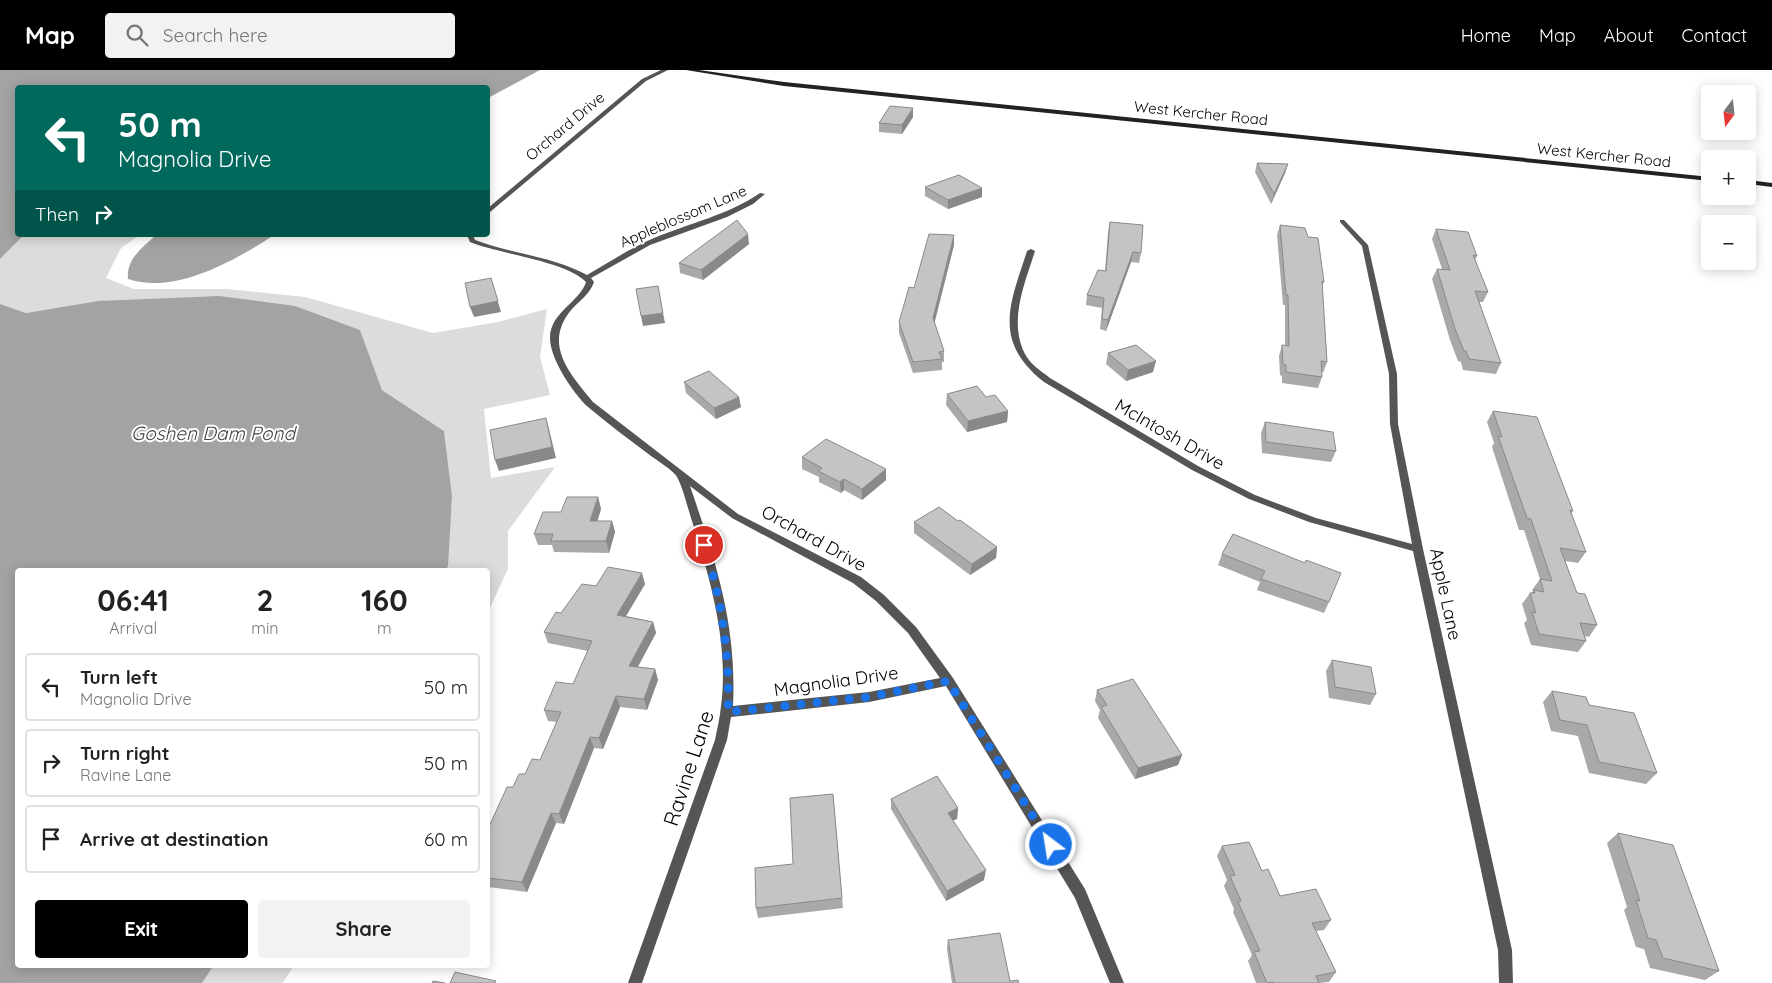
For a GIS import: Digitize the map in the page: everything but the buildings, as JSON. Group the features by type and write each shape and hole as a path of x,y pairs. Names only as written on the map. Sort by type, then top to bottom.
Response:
{"main road":[{"name":"West Kercher Road","path":"689,70 784,84 1701,177"},
{"path":"1756,183 1772,185"}],"street":[{"name":"Orchard Drive","path":"490,209 644,80 665,70"},
{"name":"Appleblossom Lane","path":"588,277 638,248 729,214 750,204 762,194"},
{"name":"Apple Lane","path":"1342,221 1365,245 1393,374 1394,424 1418,549 1505,950 1506,983"},
{"path":"471,237 472,241 485,246 572,268 588,277"},
{"name":"McIntosh Drive","path":"1031,251 1016,301 1013,320 1015,337 1022,354 1034,369 1060,389 1216,479 1252,497 1325,525 1418,549"},
{"name":"Orchard Drive","path":"588,277 590,282 588,289 561,319 554,330 555,345 559,359 572,382 590,404 735,516 834,567 880,598 912,630 948,681 1080,894 1117,983"},
{"name":"Ravine Lane","path":"635,983 721,740 728,712 727,644 715,580 681,473"},
{"name":"Magnolia Drive","path":"728,712 869,697 948,681"}],"shaded area":[{"path":"22,237 137,237 121,248 106,278 134,289 227,289 305,297 433,333 498,322 547,309 540,357 550,395 484,409 491,478 555,467 508,531 508,569 490,608 490,568 446,568 452,496 444,431 382,390 360,330 98,301 26,313 0,304 0,259"},
{"path":"212,968 292,968 283,983 202,983"}],"water":[{"path":"0,70 540,70 490,97 490,85 15,85 15,237 22,237 0,259"},
{"path":"154,237 271,237 242,255 223,264 185,279 165,282 146,283 128,279 132,260 140,249"},
{"name":"Goshen Dam Pond","path":"219,296 295,306 360,330 382,390 444,431 452,496 447,568 15,568 15,968 212,968 202,983 0,983 0,304 26,313 98,301"}],"route":[{"path":"704,545 715,580 727,644 728,712 869,697 948,681 1051,845"}]}
